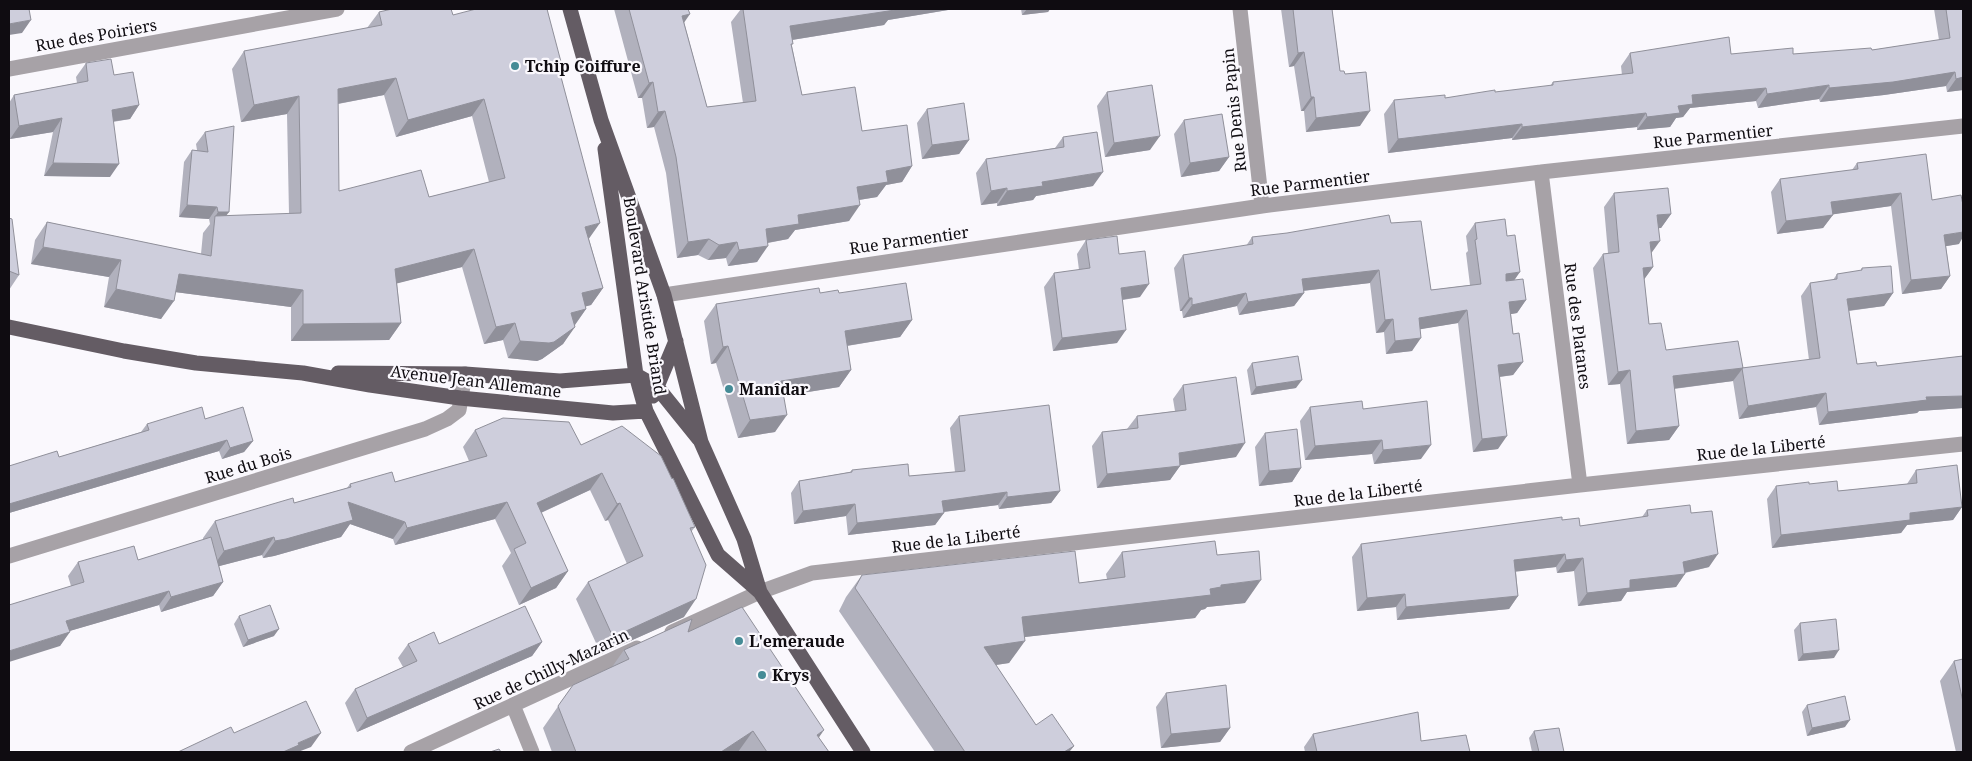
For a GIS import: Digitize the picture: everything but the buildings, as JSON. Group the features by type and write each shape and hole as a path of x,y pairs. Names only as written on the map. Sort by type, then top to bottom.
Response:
{"main road":[{"name":"Boulevard Aristide Briand","path":"570,9 601,120 664,295 702,442 744,539 760,592"},
{"name":"Boulevard Aristide Briand","path":"601,120 636,375 646,411 718,555 760,592 863,752"},
{"name":"Avenue Jean Allemane","path":"9,327 151,356 196,363 303,373 464,374 560,381 636,375"},
{"path":"646,411 676,341"},
{"name":"Avenue Jean Allemane","path":"303,373 370,386 460,398 613,413 646,411"},
{"path":"636,375 657,387 702,442"}],"street":[{"name":"Rue des Poiriers","path":"9,69 337,9"},
{"name":"Rue Denis Papin","path":"1240,9 1262,206"},
{"name":"Rue Parmentier","path":"664,295 1262,206 1541,172 1963,126"},
{"name":"Rue des Platanes","path":"1541,172 1580,485"},
{"name":"Rue du Bois","path":"9,556 425,429 447,419 459,410 464,374"},
{"name":"Rue de la Liberté","path":"760,592 812,573 1580,485 1963,444"},
{"name":"Rue de Chilly-Mazarin","path":"410,752 760,592"},
{"path":"513,705 532,752"}],"place":[{"name":"Tchip Coiffure","path":"515,66"},
{"name":"Manîdar","path":"729,389"},
{"name":"L'emeraude","path":"739,641"},
{"name":"Krys","path":"762,675"}]}
